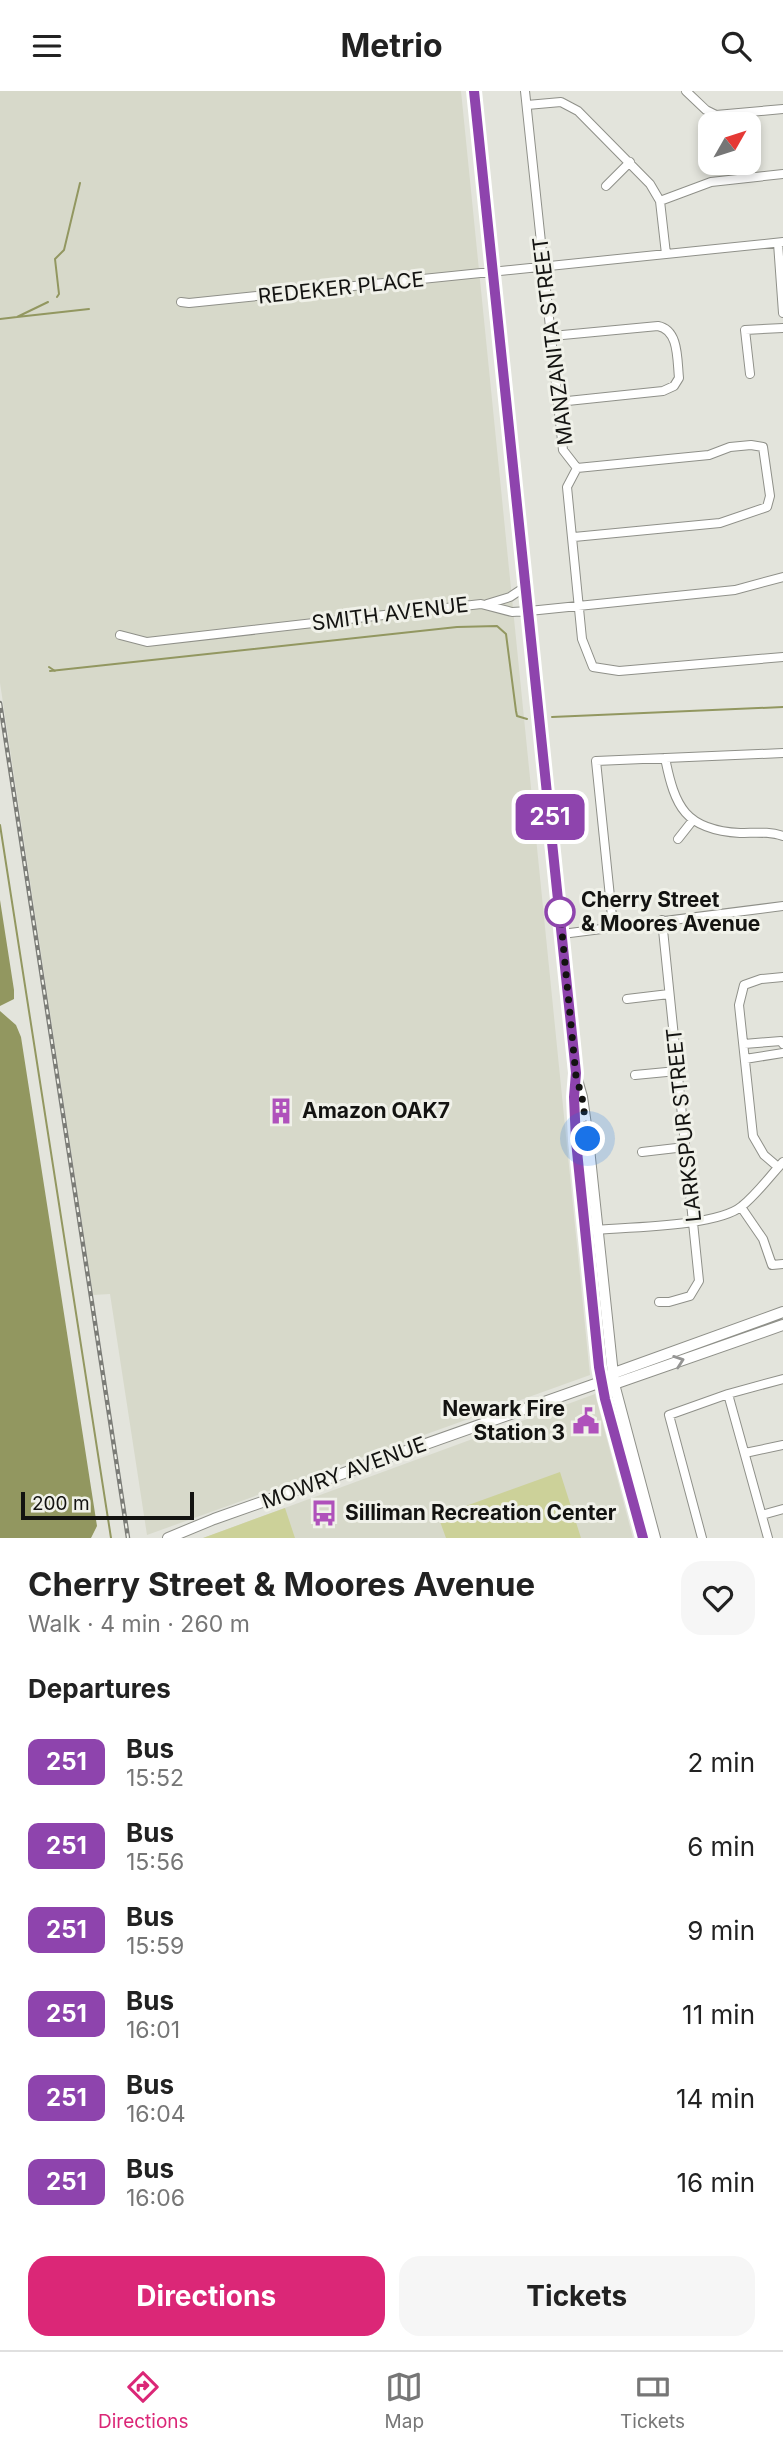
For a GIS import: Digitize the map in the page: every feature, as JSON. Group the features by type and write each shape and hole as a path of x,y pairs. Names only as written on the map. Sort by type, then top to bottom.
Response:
{"main road":[{"path":"576,1076 582,1097 614,1379 655,1538"},
{"path":"576,1076 574,1106 601,1382 643,1538"},
{"name":"MOWRY AVENUE","path":"614,1379 783,1312"},
{"name":"MOWRY AVENUE","path":"168,1538 189,1528 601,1382 783,1325"}],"street":[{"path":"474,91 576,1076"},
{"name":"MANZANITA STREET","path":"525,91 563,450 577,468 567,487 582,639 593,667 619,671 783,657"},
{"path":"686,91 706,110 716,115 783,109"},
{"path":"527,105 561,102 578,111 630,162 650,184 660,201 666,254"},
{"path":"606,186 630,162"},
{"path":"660,201 711,182 783,174"},
{"path":"780,242 783,313"},
{"name":"REDEKER PLACE","path":"185,303 780,242"},
{"path":"552,336 666,327 673,335 679,378 674,386 663,391 558,403"},
{"path":"750,374 745,330 783,328"},
{"path":"574,537 720,523 767,507 770,496 763,447 751,445 730,447 709,455 577,468"},
{"name":"SMITH AVENUE","path":"120,635 147,642 487,604 512,612 529,611 735,590 783,577"},
{"path":"487,604 510,597 525,587"},
{"path":"613,926 596,761 783,753"},
{"path":"665,758 678,804 693,820 716,830 774,832 783,836"},
{"path":"678,839 693,820"},
{"path":"562,934 783,906"},
{"name":"LARKSPUR STREET","path":"659,1302 690,1296 699,1281 695,1221 662,921"},
{"path":"585,1230 695,1221 726,1215 741,1207 780,1165 764,1155 753,1136 739,1005 744,985 761,979 783,977"},
{"path":"627,999 669,994"},
{"path":"744,1044 781,1041 783,1044"},
{"path":"745,1059 783,1052"},
{"path":"635,1075 677,1070"},
{"path":"642,1152 685,1147"},
{"path":"741,1207 763,1239 772,1265 783,1264"},
{"path":"702,1538 669,1415 728,1394 783,1379"},
{"path":"728,1394 768,1538"},
{"path":"745,1453 783,1445"},
{"path":"762,1515 783,1509"}],"shaded area":[{"path":"0,91 461,91 590,1375 147,1535 110,1294 93,1295 0,683"},
{"path":"0,900 14,999 0,1006"},
{"path":"0,1011 16,1025 21,1037 97,1526 91,1538 0,1538"},
{"path":"595,1394 633,1538 203,1538"},
{"path":"560,1472 581,1538 446,1538 438,1516"},
{"path":"285,1508 295,1538 203,1538"}],"waterway":[{"path":"57,297 59,294 55,259 64,250 80,183"},
{"path":"0,319 17,317 48,302"},
{"path":"17,317 89,309"},
{"path":"50,671 457,627 497,626 506,634 517,716 527,719"},
{"path":"49,667 55,671"},
{"path":"552,717 783,707"},
{"path":"0,825 111,1538"}],"railway":[{"path":"0,703 128,1538"}],"bus line":[{"name":"251","path":"474,91 576,1073 576,1141 594,1329 605,1399 643,1538"}],"place":[{"name":"Cherry Street & Moores Avenue","path":"560,912"},
{"name":"Amazon OAK7","path":"281,1111"},
{"name":"Newark Fire Station 3","path":"586,1421"},
{"name":"Silliman Recreation Center","path":"324,1513"}],"route":[{"path":"560,912 576,1076 588,1139"}]}
